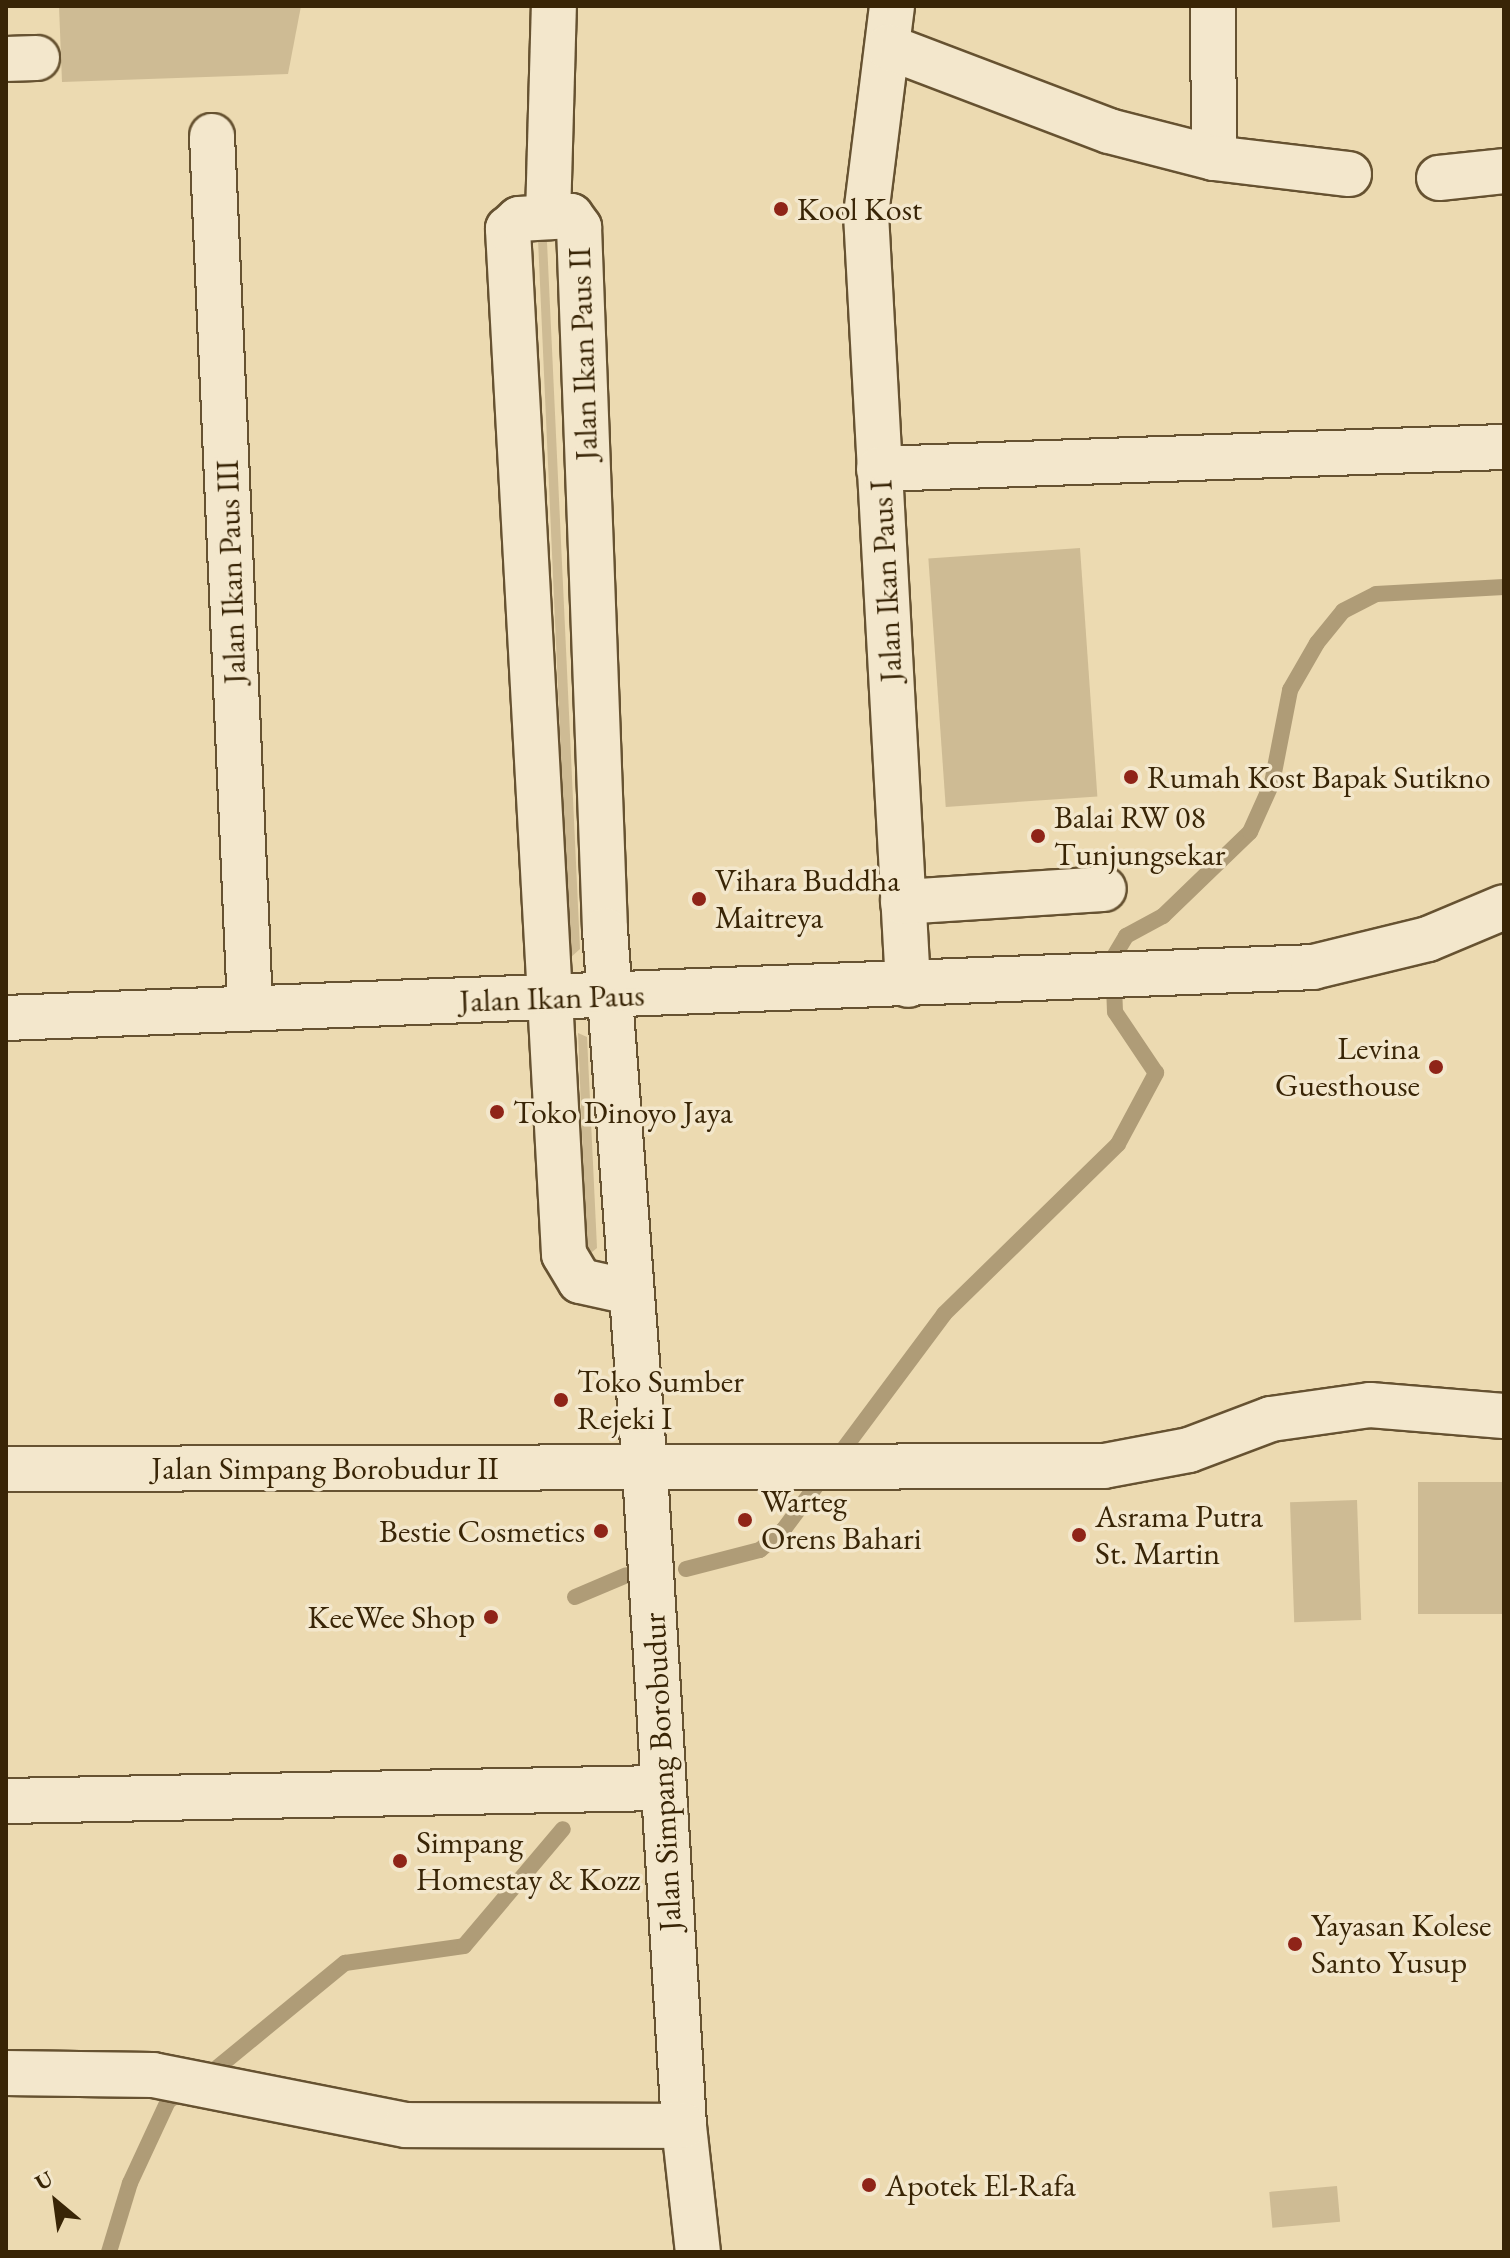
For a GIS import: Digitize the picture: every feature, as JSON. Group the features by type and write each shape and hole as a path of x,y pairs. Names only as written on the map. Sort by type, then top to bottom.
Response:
{"street":[{"path":"548,217 554,6"},
{"path":"1213,6 1214,158"},
{"path":"890,26 1109,131 1214,158 1349,174"},
{"name":"Jalan Ikan Paus I","path":"890,26 869,176 879,469 908,985"},
{"name":"Jalan Ikan Paus III","path":"212,136 250,1008"},
{"path":"1439,178 1504,171"},
{"name":"Jalan Ikan Paus II","path":"552,998 508,229 519,219 571,216 579,227 610,997"},
{"path":"879,469 1504,447"},
{"path":"903,902 1104,889"},
{"name":"Jalan Ikan Paus","path":"6,1018 1116,980 1369,957 1504,907"},
{"name":"Jalan Simpang Borobudur","path":"610,997 645,1471 660,1788 684,2126 698,2252"},
{"path":"552,998 566,1268 580,1281 630,1292"},
{"name":"Jalan Simpang Borobudur II","path":"6,1469 849,1471 1104,1466 1189,1450 1271,1419 1370,1405 1504,1416"},
{"path":"6,1801 660,1788"},
{"path":"6,2073 153,2075 257,2092 406,2125 684,2126"}],"shaded area":[{"path":"59,6 301,6 288,74 62,82"},
{"path":"538,239 547,242 580,949 570,958"},
{"path":"1080,548 1097,796 946,807 928,559"},
{"path":"578,1033 587,1037 597,1248 587,1256"},
{"path":"1418,1482 1504,1482 1504,1614 1418,1614"},
{"path":"1357,1500 1361,1620 1294,1622 1290,1502"},
{"path":"1337,2186 1340,2222 1272,2228 1269,2192"}],"waterway":[{"path":"686,1569 760,1550 784,1529 944,1314 1118,1144 1156,1073 1115,1012 1113,958 1126,936 1163,916 1250,832 1272,783 1290,690 1317,643 1343,611 1376,594 1504,587"},
{"path":"575,1597 627,1575"},
{"path":"206,2077 345,1963 464,1946 563,1829"},
{"path":"109,2252 130,2183 168,2101 186,2089"}],"place":[{"name":"Kool Kost","path":"781,209"},
{"name":"Rumah Kost Bapak Sutikno","path":"1131,777"},
{"name":"Balai RW 08 Tunjungsekar","path":"1038,836"},
{"name":"Vihara Buddha Maitreya","path":"699,899"},
{"name":"Levina Guesthouse","path":"1436,1067"},
{"name":"Toko Dinoyo Jaya","path":"497,1112"},
{"name":"Toko Sumber Rejeki I","path":"561,1400"},
{"name":"Warteg Orens Bahari","path":"745,1520"},
{"name":"Bestie Cosmetics","path":"601,1531"},
{"name":"Asrama Putra St. Martin","path":"1079,1535"},
{"name":"KeeWee Shop","path":"491,1617"},
{"name":"Simpang Homestay & Kozz","path":"400,1861"},
{"name":"Yayasan Kolese Santo Yusup","path":"1295,1944"},
{"name":"Apotek El-Rafa","path":"869,2185"}]}
